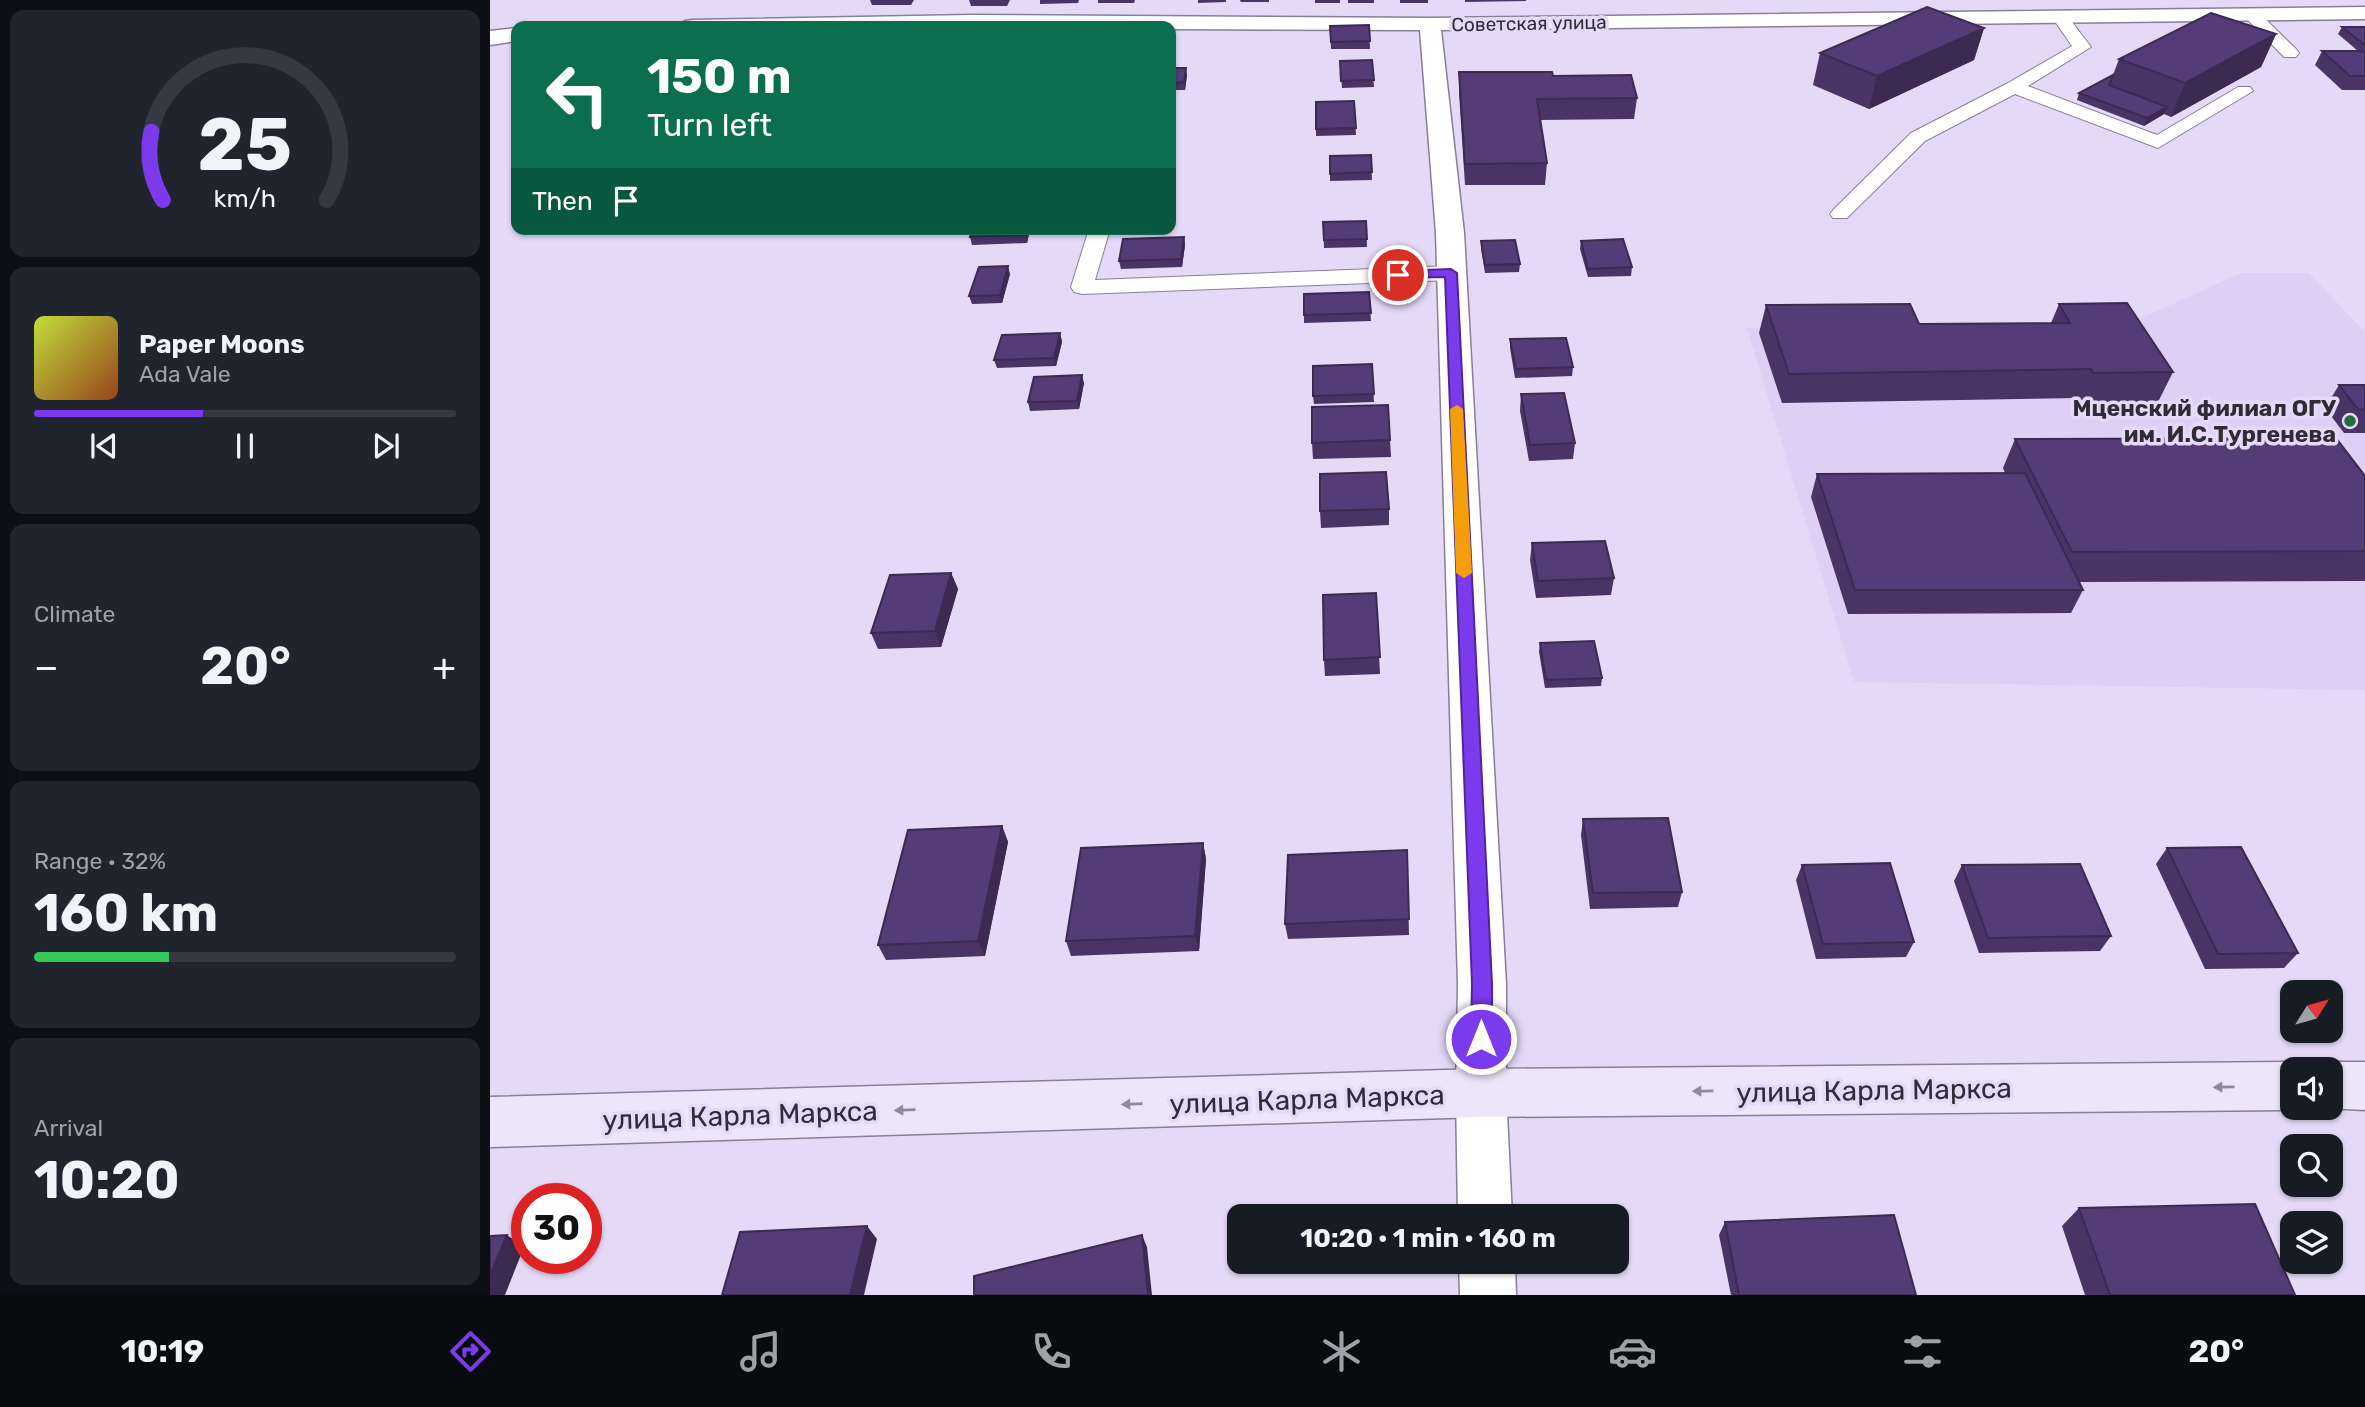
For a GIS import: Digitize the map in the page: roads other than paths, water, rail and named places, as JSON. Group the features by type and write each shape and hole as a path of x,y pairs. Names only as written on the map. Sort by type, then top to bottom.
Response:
{"main road":[{"name":"улица Карла Маркса","path":"490,1122 1481,1093 2280,1086"},
{"path":"2343,1086 2365,1086"}],"street":[{"name":"Советская улица","path":"1176,22 1430,24 2365,13"},
{"name":"Советская улица","path":"905,21 1116,21"},
{"path":"1430,24 1450,233 1482,984 1481,1093 1485,1204"},
{"path":"490,38 511,36"},
{"path":"1487,1274 1488,1295"}],"lane":[{"path":"2251,14 2290,53"},
{"path":"1840,215 1918,137 2014,87 2082,47 2060,16"},
{"path":"2014,87 2158,142 2244,91"},
{"path":"1098,235 1082,287 1451,273"}],"place":[{"name":"Мценский филиал ОГУ им. И.С.Тургенева","path":"2350,421"}]}
